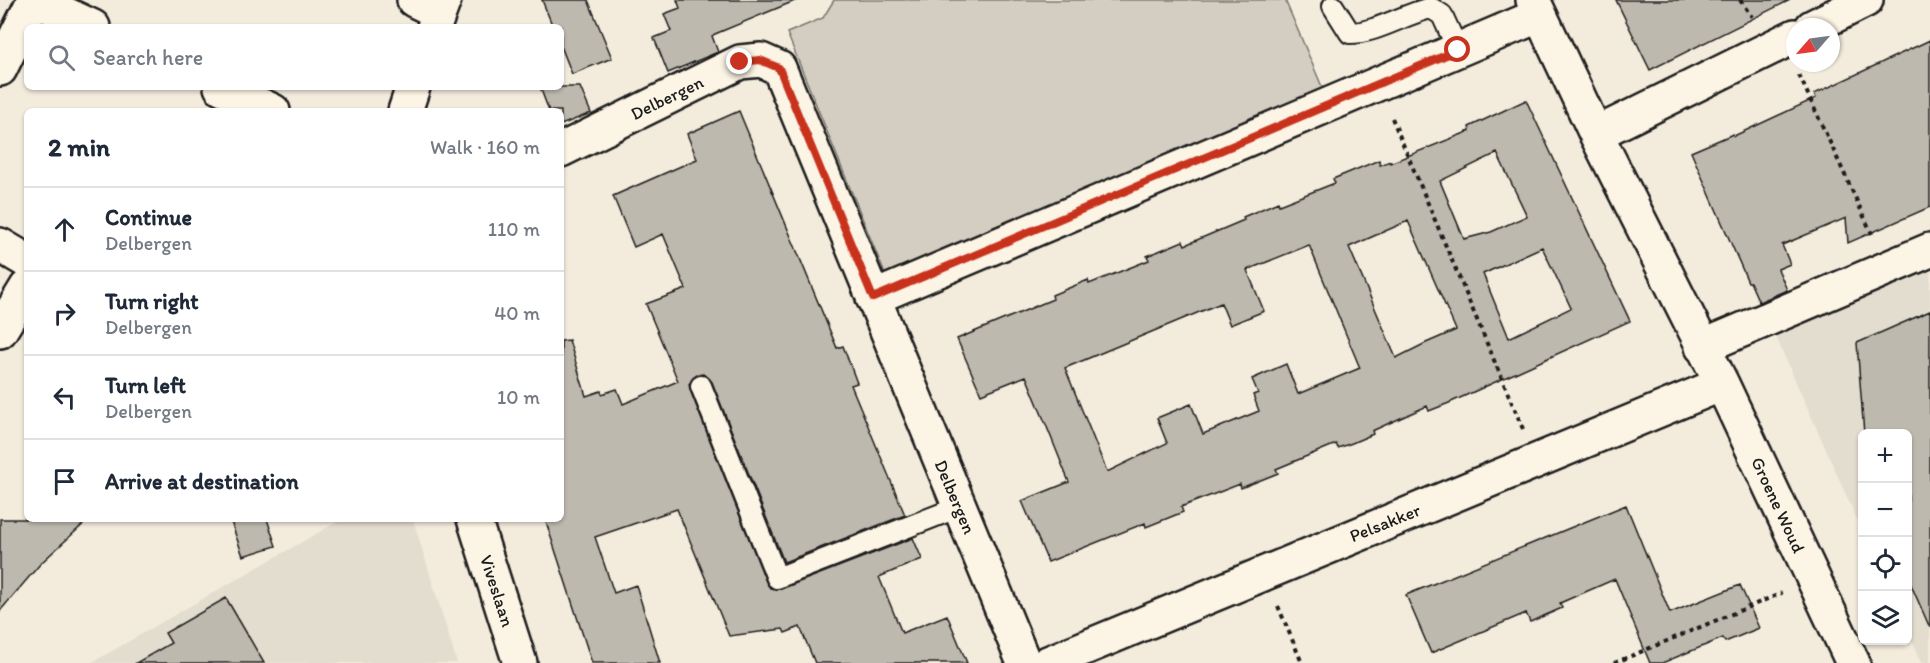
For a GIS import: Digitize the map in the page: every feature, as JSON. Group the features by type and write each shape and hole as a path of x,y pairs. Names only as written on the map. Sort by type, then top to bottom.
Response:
{"street":[{"path":"0,69 34,0 86,24"},
{"path":"1830,18 1866,0"},
{"path":"873,298 1458,50 1537,8"},
{"name":"Groene Woud","path":"1537,8 1596,134 1722,384 1852,663"},
{"path":"1596,134 1786,40"},
{"name":"Delbergen","path":"564,149 740,62 760,60 779,68 1024,663"},
{"path":"228,90 266,108"},
{"path":"406,108 412,90"},
{"path":"0,246 24,259"},
{"path":"1702,347 1930,250"},
{"path":"0,331 24,292"},
{"name":"Pelsakker","path":"1048,663 1722,384"},
{"name":"Viveslaan","path":"475,522 520,663"}],"lane":[{"path":"1333,6 1350,33 1364,33 1411,13 1431,8 1442,15 1458,50"},
{"path":"701,386 777,578 959,507"}],"path":[{"path":"1803,72 1888,268"},
{"path":"1377,84 1537,460"},
{"path":"1264,573 1302,663"},
{"path":"1614,663 1814,580"}],"shaded area":[{"path":"834,0 1285,0 1326,96 887,279 787,33 823,18"},
{"path":"1930,259 1930,663 1922,663 1912,640 1912,429 1858,429 1858,522 1772,328"},
{"path":"337,522 414,522 457,663 91,663"}],"building":[{"path":"542,0 588,0 612,58 572,74 564,54 564,24 552,24"},
{"path":"677,0 797,0 715,34 712,36 718,52 668,73 654,38 671,31 664,14 680,8"},
{"path":"1616,0 1790,0 1650,70"},
{"path":"1930,40 1930,207 1848,243 1846,218 1782,245 1790,264 1778,269 1787,290 1759,302 1691,152 1733,134 1734,136 1816,98 1814,94"},
{"path":"580,87 591,113 564,124 564,108 548,108 541,90"},
{"path":"1526,100 1630,321 1449,403 1429,411 1427,406 1372,431 1373,434 1352,443 1338,448 1336,444 1276,469 1278,473 1241,488 1240,484 1181,507 1183,512 1146,527 1145,523 1048,562 1022,501 1069,482 1049,432 1026,376 981,394 957,339 1053,299 1052,295 1088,280 1089,284 1149,260 1147,256 1183,241 1185,245 1244,220 1243,217 1278,202 1279,205 1335,183 1333,179 1379,160 1380,165 1390,161 1390,163 1470,131 1469,127","holes":["1497,153 1527,216 1491,232 1464,239 1440,181","1408,221 1456,330 1396,358 1349,247","1309,245 1360,368 1298,394 1286,364 1252,379 1258,393 1253,395 1259,411 1203,434 1191,404 1157,418 1167,443 1107,472 1065,368 1221,303 1230,325 1264,311 1247,270","1542,247 1571,308 1509,338 1483,274"]},
{"path":"739,111 837,348 843,346 857,383 851,385 905,515 784,562 712,382 703,374 696,375 689,384 690,390 766,582 770,588 781,589 913,538 922,559 879,577 902,633 947,615 967,663 815,663 800,627 785,633 783,629 729,636 677,509 595,537 614,593 636,585 660,663 592,663 546,522 564,522 564,341 569,340 586,396 617,389 623,404 678,381 646,304 686,289 663,234 634,247 613,196 697,159 687,134"},
{"path":"1930,311 1930,628 1912,587 1912,429 1864,429 1857,343"},
{"path":"1626,505 1670,613 1740,585 1759,628 1725,642 1723,638 1662,663 1650,663 1615,579 1560,603 1562,608 1530,622 1526,613 1431,653 1406,595"},
{"path":"0,519 24,519 24,522 86,522 41,563 0,611"},
{"path":"231,522 268,522 276,546 243,556"},
{"path":"226,598 264,663 136,663 171,643 165,633"}],"route":[{"path":"740,62 760,60 779,68 873,298 1458,50"}]}
